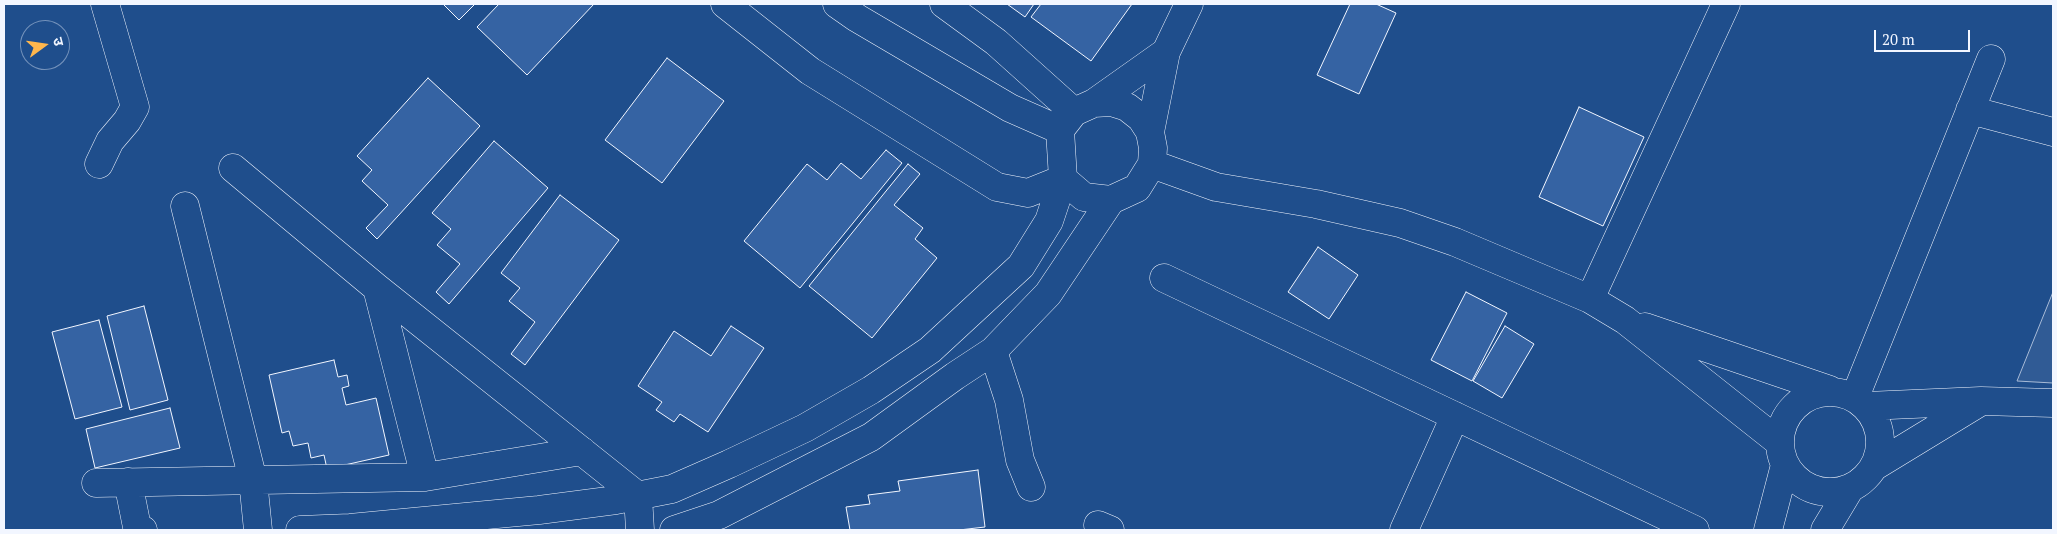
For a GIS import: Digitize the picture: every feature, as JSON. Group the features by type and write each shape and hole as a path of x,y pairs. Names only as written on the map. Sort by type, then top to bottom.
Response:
{"street":[{"path":"99,164 110,141 127,121 135,107 105,4"},
{"path":"725,4 810,71 997,186 1028,193 1063,179"},
{"path":"837,4 857,18 1010,108 1076,115 1111,102 1127,107 1141,118 1150,132"},
{"path":"944,4 996,42 1076,115"},
{"path":"1063,179 1084,197 1111,200 1137,188 1152,164 1153,148 1150,132 1166,52 1189,4"},
{"path":"1590,298 1726,4"},
{"path":"300,530 350,528 539,510 638,496 672,489 805,428 871,390 930,350 1021,266 1049,222 1063,179 1076,115 1166,52"},
{"path":"1851,398 1991,59"},
{"path":"1970,110 2053,132"},
{"path":"1152,164 1216,187 1316,204 1400,223 1455,242 1590,298 1625,320 1782,454 1796,480 1812,490 1831,493 1849,490 1864,480 1875,466 1981,401"},
{"path":"233,168 377,288 638,496 640,530"},
{"path":"674,530 720,516 872,437 955,376 993,351 1048,294 1111,200"},
{"path":"185,206 253,480 258,530"},
{"path":"1164,278 1695,530"},
{"path":"377,288 426,476"},
{"path":"1625,320 1851,398 1878,424 1881,446 1875,466"},
{"path":"993,351 1009,400 1020,460 1031,487"},
{"path":"1768,530 1782,454 1786,416 1805,397 2053,403"},
{"path":"1404,530 1455,416"},
{"path":"96,483 426,476 582,451"},
{"path":"128,482 137,527 143,530"},
{"path":"1825,530 1849,490"}],"shaded area":[{"path":"2053,292 2053,383 2017,381"}],"building":[{"path":"443,4 475,4 459,20"},
{"path":"499,4 594,4 527,75 477,27"},
{"path":"1007,4 1034,4 1025,17"},
{"path":"1041,4 1132,4 1091,61 1031,17"},
{"path":"1350,4 1376,4 1396,13 1359,94 1317,75"},
{"path":"667,58 724,101 662,183 605,140"},
{"path":"428,78 480,126 377,239 366,228 388,205 362,181 372,170 357,156"},
{"path":"1579,107 1644,137 1603,226 1539,197"},
{"path":"494,141 548,188 449,304 436,292 460,264 437,245 451,229 432,213"},
{"path":"886,150 902,163 800,288 744,241 807,164 827,180 841,163 861,179"},
{"path":"908,164 920,174 894,205 923,228 915,239 937,258 872,338 809,286"},
{"path":"560,195 619,240 525,365 511,354 535,322 509,301 520,288 501,273"},
{"path":"1318,247 1358,275 1329,319 1288,292"},
{"path":"1466,292 1507,313 1472,381 1431,360"},
{"path":"144,306 168,400 130,410 107,316"},
{"path":"99,320 122,407 75,419 52,332"},
{"path":"731,326 764,348 708,432 680,414 674,422 656,410 662,402 638,386 674,331 711,356"},
{"path":"1505,326 1534,344 1502,398 1473,381"},
{"path":"334,360 338,377 347,375 349,386 342,388 346,405 376,398 389,455 327,469 324,455 311,458 308,443 293,446 289,431 282,433 269,375"},
{"path":"170,408 180,448 95,468 86,429"},
{"path":"978,470 985,527 959,530 850,530 846,507 870,504 868,495 900,491 898,481"}]}
